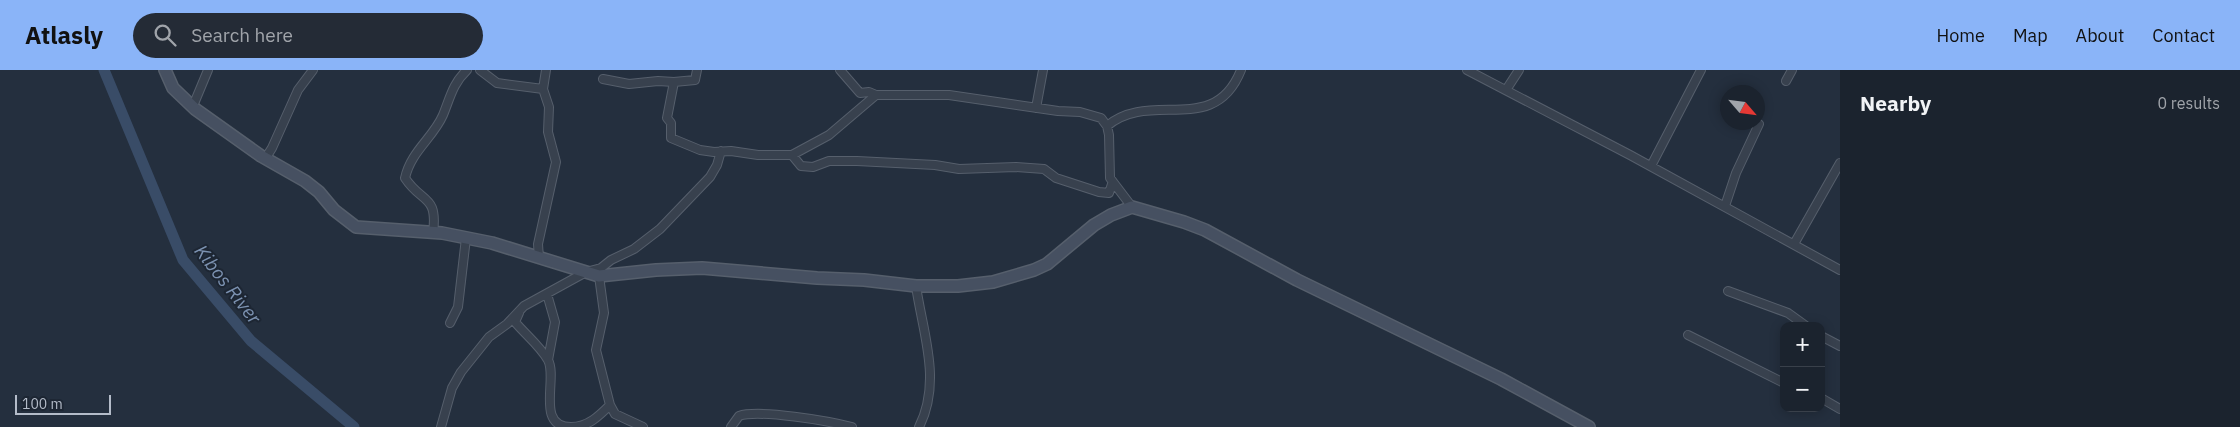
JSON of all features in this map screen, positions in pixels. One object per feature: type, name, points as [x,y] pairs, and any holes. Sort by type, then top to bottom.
[{"type":"main road","points":[[165,70],[173,88],[194,109],[265,159],[305,181],[319,192],[340,215],[356,227],[434,233],[492,242],[599,276],[656,270],[702,268],[864,280],[916,286],[958,286],[993,282],[1034,270],[1047,264],[1094,225],[1111,215],[1132,207],[1205,230],[1296,280],[1501,379],[1589,427]]},
{"type":"street","points":[[193,106],[208,70]]},
{"type":"street","points":[[265,159],[272,148],[298,90],[313,70]]},
{"type":"street","points":[[434,233],[435,217],[430,201],[414,190],[405,178],[407,167],[443,116],[454,85],[467,70]]},
{"type":"street","points":[[480,70],[497,83],[543,89]]},
{"type":"street","points":[[538,258],[538,244],[556,162],[548,132],[549,107],[543,89],[546,70]]},
{"type":"street","points":[[604,79],[629,84],[695,80],[697,70]]},
{"type":"street","points":[[840,70],[860,92],[870,92],[876,96],[949,95],[1094,115],[1105,121],[1107,126],[1109,136],[1108,170],[1112,184],[1132,207]]},
{"type":"street","points":[[1036,108],[1043,70]]},
{"type":"street","points":[[1107,126],[1127,113],[1200,108],[1217,102],[1233,86],[1241,70]]},
{"type":"street","points":[[1467,70],[1651,166],[1840,270]]},
{"type":"street","points":[[1506,90],[1519,70]]},
{"type":"street","points":[[1651,166],[1701,70]]},
{"type":"street","points":[[1786,81],[1792,70]]},
{"type":"street","points":[[674,82],[667,118],[671,122],[671,138],[700,150],[730,151],[758,155],[792,155],[829,134],[876,96]]},
{"type":"street","points":[[1725,206],[1736,173],[1756,130]]},
{"type":"street","points":[[441,427],[452,388],[461,372],[489,337],[507,324],[520,310],[586,272],[601,268],[611,260],[634,248],[660,229],[710,177],[717,165],[721,151]]},
{"type":"street","points":[[792,155],[801,166],[813,167],[830,161],[857,161],[935,165],[960,169],[1034,168],[1044,169],[1056,178],[1100,192],[1109,193],[1112,184]]},
{"type":"street","points":[[1794,244],[1840,163]]},
{"type":"street","points":[[450,323],[458,307],[466,238]]},
{"type":"street","points":[[599,276],[604,313],[596,350],[610,404],[616,414],[643,427]]},
{"type":"street","points":[[916,286],[927,345],[931,380],[927,412],[919,427]]},
{"type":"street","points":[[1728,291],[1788,313],[1800,322]]},
{"type":"street","points":[[547,294],[556,322],[548,360]]},
{"type":"street","points":[[520,310],[515,322],[548,360],[552,372],[549,408],[553,418],[559,423],[571,427],[591,422],[610,404]]},
{"type":"street","points":[[1688,335],[1780,381]]},
{"type":"street","points":[[1825,338],[1840,346]]},
{"type":"street","points":[[1825,400],[1840,409]]},
{"type":"street","points":[[731,427],[739,416],[756,413],[833,422],[852,427]]},
{"type":"waterway","name":"Kibos River","points":[[104,70],[183,260],[251,341],[354,427]]}]
